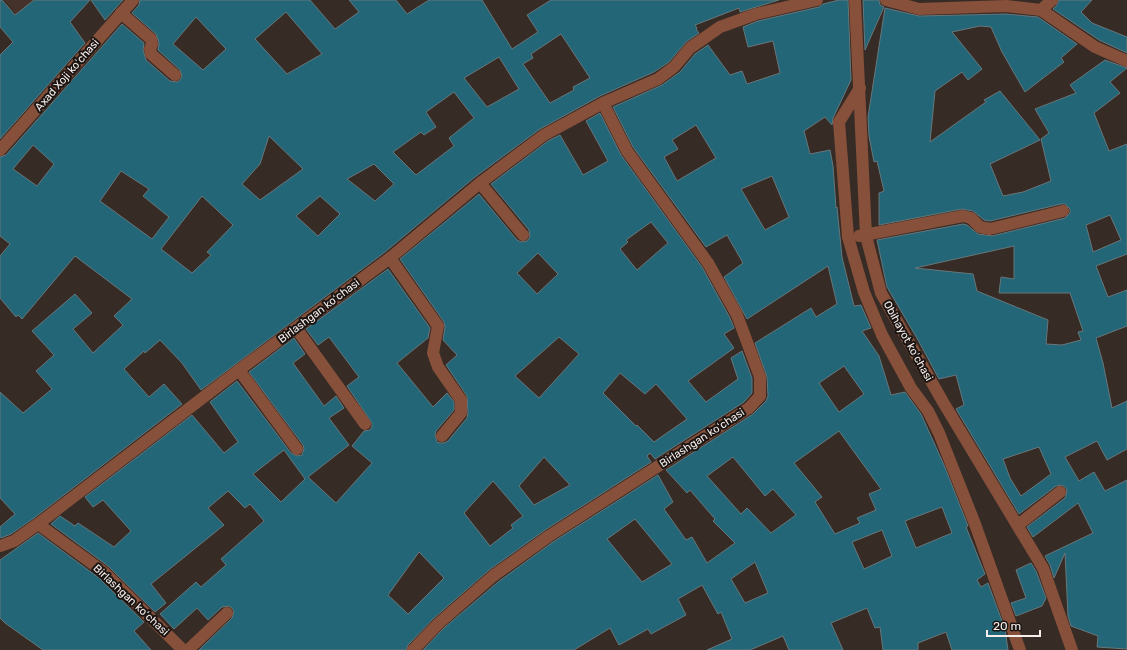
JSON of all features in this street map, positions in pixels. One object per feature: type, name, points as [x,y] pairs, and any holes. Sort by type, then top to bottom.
[{"type":"street","name":"Axad Xoji koʻchasi","points":[[0,150],[133,0]]},
{"type":"street","name":"Birlashgan koʻchasi","points":[[0,546],[14,541],[38,524],[239,370],[390,258],[480,183],[544,135],[603,103],[658,79],[674,67],[690,48],[720,27],[756,14],[817,0]]},
{"type":"street","name":"Obihayot koʻchasi","points":[[855,0],[866,236],[881,294],[943,402],[1043,568],[1072,650]]},
{"type":"street","points":[[886,0],[919,9],[1006,6],[1041,10],[1094,47],[1127,61]]},
{"type":"street","points":[[1041,10],[1052,0]]},
{"type":"street","points":[[121,13],[151,39],[151,54],[175,75]]},
{"type":"street","points":[[860,88],[839,122],[848,237],[864,292],[882,335],[911,388],[928,411],[939,433],[975,524],[1020,650]]},
{"type":"street","name":"Birlashgan koʻchasi","points":[[413,650],[439,623],[493,576],[549,536],[749,408],[760,396],[760,377],[737,315],[708,264],[627,151],[603,103]]},
{"type":"street","points":[[480,183],[523,235]]},
{"type":"street","points":[[848,237],[866,236],[964,216],[971,218],[980,226],[990,229],[1063,211]]},
{"type":"street","points":[[390,258],[438,326],[433,353],[438,367],[461,400],[461,413],[442,436]]},
{"type":"street","points":[[296,328],[365,424]]},
{"type":"street","points":[[239,370],[297,449]]},
{"type":"street","points":[[928,411],[943,402]]},
{"type":"street","points":[[1018,525],[1060,492]]},
{"type":"street","name":"Birlashgan koʻchasi","points":[[38,524],[104,572],[183,650]]},
{"type":"street","points":[[188,650],[227,613]]},
{"type":"shaded area","points":[[4,0],[34,0],[16,14]]},
{"type":"building","points":[[0,0],[2,0],[15,15],[34,0],[90,0],[70,22],[85,43],[0,139],[0,55],[13,42],[0,27]]},
{"type":"building","points":[[91,0],[123,0],[105,20]]},
{"type":"building","points":[[140,0],[310,0],[335,29],[359,12],[349,0],[396,0],[407,14],[429,0],[482,0],[512,49],[538,32],[527,15],[551,0],[779,0],[740,12],[739,8],[695,25],[699,33],[686,42],[669,62],[654,72],[600,96],[540,129],[475,177],[385,252],[201,390],[182,363],[160,340],[145,353],[144,351],[124,369],[149,397],[164,384],[182,404],[34,518],[11,534],[1,538],[0,527],[15,514],[0,498],[0,392],[23,413],[52,389],[36,371],[54,355],[32,331],[75,294],[92,313],[73,329],[93,353],[123,325],[114,316],[132,299],[75,256],[22,319],[18,315],[16,317],[0,298],[0,256],[10,244],[0,236],[0,157],[6,155],[122,24],[144,43],[143,50],[146,60],[170,81],[177,82],[180,80],[182,76],[180,70],[158,50],[159,43],[156,34],[132,13],[139,5]],"holes":[[[286,12],[322,54],[287,74],[255,39]],[[196,17],[226,49],[203,70],[173,44]],[[561,34],[590,78],[573,87],[574,90],[550,103],[523,64],[533,58],[531,54]],[[499,57],[519,89],[487,107],[464,78]],[[454,92],[474,118],[449,138],[454,146],[416,175],[393,152],[421,132],[424,135],[436,127],[426,112]],[[269,136],[303,169],[260,200],[242,184],[260,164]],[[33,145],[54,164],[37,186],[13,169]],[[374,164],[394,184],[375,201],[347,179]],[[121,171],[149,189],[143,196],[169,217],[152,239],[100,201]],[[202,196],[233,225],[207,252],[211,255],[192,273],[161,249]],[[320,196],[340,214],[318,236],[296,216]]]},
{"type":"building","points":[[839,0],[848,0],[851,80],[833,118],[832,125],[825,117],[804,131],[810,154],[830,150],[842,257],[854,306],[861,305],[871,328],[862,331],[879,356],[891,395],[905,392],[921,414],[944,465],[968,526],[966,527],[985,574],[977,580],[981,587],[988,583],[1005,629],[1008,650],[952,650],[946,632],[918,643],[918,650],[883,650],[880,627],[875,628],[867,608],[831,623],[843,650],[789,650],[783,636],[750,650],[707,650],[732,639],[721,612],[718,614],[702,585],[678,599],[686,615],[651,634],[648,629],[619,645],[610,628],[574,650],[423,650],[444,628],[498,582],[553,542],[658,475],[673,502],[664,509],[686,540],[692,537],[707,563],[735,543],[713,521],[715,519],[690,490],[687,493],[666,470],[753,414],[766,401],[768,396],[767,377],[755,343],[811,308],[816,317],[837,304],[828,266],[747,319],[724,277],[743,263],[727,235],[706,247],[633,147],[613,107],[662,85],[680,72],[695,54],[708,45],[730,75],[742,71],[747,84],[780,73],[773,41],[748,47],[743,27],[758,21],[819,7],[823,4]],"holes":[[[696,125],[716,158],[677,181],[664,157],[678,149],[672,140]],[[772,176],[789,217],[765,230],[741,189]],[[844,366],[864,394],[839,412],[819,383]],[[839,431],[881,489],[869,494],[876,510],[857,518],[860,523],[835,534],[815,502],[822,497],[794,463]],[[733,457],[765,496],[773,489],[796,515],[771,533],[747,508],[741,514],[707,476]],[[942,507],[952,533],[916,548],[905,521]],[[635,519],[672,564],[642,582],[607,539]],[[882,530],[892,556],[864,569],[852,542]],[[755,562],[768,593],[745,603],[731,579]]]},
{"type":"building","points":[[863,0],[879,0],[880,5],[884,7],[865,50]]},
{"type":"building","points":[[1059,0],[1092,0],[1081,12],[1092,23],[1127,37],[1127,53],[1099,40],[1053,9]]},
{"type":"building","points":[[885,8],[919,16],[1006,14],[1038,17],[1077,44],[1061,58],[1064,62],[1025,92],[1002,52],[991,27],[980,26],[952,32],[982,69],[968,80],[962,72],[935,91],[930,142],[986,102],[984,100],[1000,91],[1040,140],[990,164],[1003,196],[1023,192],[1051,181],[1041,139],[1049,133],[1035,109],[1076,93],[1070,85],[1105,60],[1127,68],[1110,82],[1120,93],[1094,113],[1109,151],[1127,144],[1127,254],[1096,266],[1108,297],[1127,290],[1127,326],[1096,338],[1103,363],[1112,408],[1127,401],[1127,449],[1107,460],[1097,441],[1065,457],[1079,481],[1094,472],[1105,491],[1127,480],[1127,649],[1097,647],[1098,636],[1071,626],[1068,616],[1065,553],[1054,578],[1050,565],[1045,556],[1093,533],[1078,503],[1033,537],[1027,527],[1065,498],[1067,491],[1066,488],[1062,485],[1056,486],[1019,514],[956,409],[964,405],[956,375],[939,379],[887,287],[877,240],[963,224],[967,225],[978,234],[992,236],[1065,218],[1070,213],[1070,209],[1065,204],[1061,204],[990,221],[984,220],[973,211],[962,209],[879,225],[879,193],[884,191],[877,161],[874,162],[869,136],[868,117]],"holes":[[[1110,215],[1121,240],[1093,252],[1086,225]],[[1014,246],[1014,279],[1001,277],[999,293],[1070,293],[1083,331],[1078,332],[1081,340],[1062,345],[1046,344],[1048,320],[977,291],[973,274],[915,268]],[[1039,447],[1051,474],[1021,496],[1010,478],[1003,459]]]},
{"type":"building","points":[[600,113],[621,155],[702,267],[734,328],[724,334],[734,348],[688,381],[706,402],[738,379],[731,358],[742,351],[752,378],[752,393],[744,402],[655,459],[650,453],[647,456],[651,462],[545,530],[489,570],[434,618],[408,645],[406,650],[199,650],[232,618],[234,611],[229,606],[222,607],[208,620],[197,608],[174,629],[160,614],[196,582],[201,587],[226,565],[221,559],[264,521],[250,504],[245,508],[228,491],[208,508],[224,525],[151,584],[166,603],[155,612],[108,566],[51,524],[60,516],[75,526],[78,523],[114,547],[131,531],[103,500],[93,507],[85,497],[192,415],[224,453],[238,442],[210,402],[237,381],[291,453],[297,456],[302,455],[304,449],[303,445],[249,372],[294,338],[305,354],[293,363],[324,406],[336,396],[344,408],[329,418],[349,445],[308,477],[336,503],[372,463],[352,446],[364,431],[370,430],[372,423],[347,386],[359,377],[329,337],[318,345],[306,329],[388,269],[430,328],[428,338],[397,363],[433,407],[447,393],[454,402],[454,410],[436,431],[435,435],[437,442],[444,443],[448,441],[467,418],[468,413],[467,396],[446,365],[457,355],[443,340],[445,327],[444,322],[400,259],[479,194],[517,240],[521,242],[527,241],[530,237],[529,230],[491,184],[548,141],[560,135],[583,175],[608,161],[586,121]],"holes":[[[651,222],[668,243],[637,270],[620,249],[628,242],[626,240]],[[538,253],[558,274],[537,294],[517,273]],[[559,337],[579,354],[539,398],[515,376]],[[620,373],[645,394],[656,384],[687,419],[654,442],[637,425],[636,426],[603,393]],[[284,450],[305,479],[281,502],[253,474]],[[544,457],[570,485],[534,505],[519,486]],[[493,481],[523,516],[511,525],[513,528],[490,546],[464,513]],[[419,552],[444,578],[408,614],[388,595]]]},
{"type":"building","points":[[38,533],[99,578],[144,622],[134,631],[151,650],[43,650],[0,618],[0,560]]},
{"type":"building","points":[[1031,563],[1036,571],[1046,598],[1042,606],[1016,616],[1011,603],[1026,598],[1016,570]]}]
